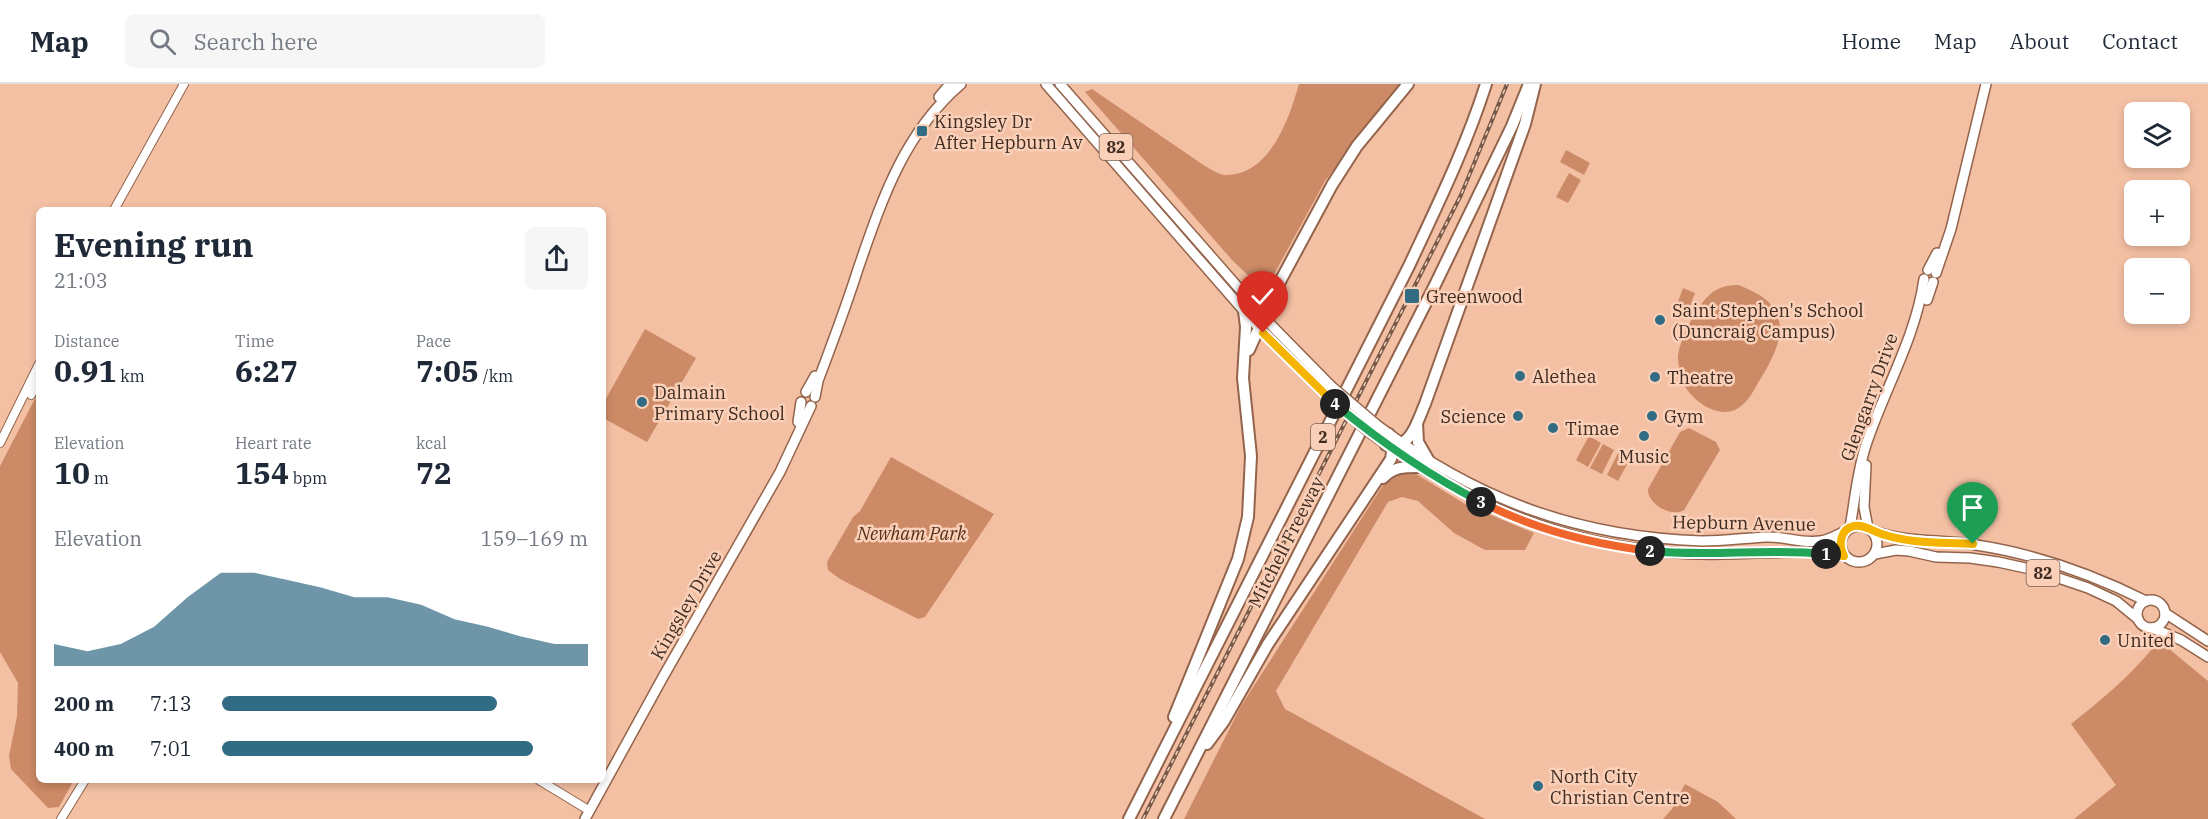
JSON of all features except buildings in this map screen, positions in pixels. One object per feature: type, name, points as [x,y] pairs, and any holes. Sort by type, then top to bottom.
[{"type":"highway","points":[[1244,361],[1276,289],[1327,194],[1357,146],[1408,84]]},
{"type":"highway","name":"Mitchell Freeway","points":[[1129,819],[1409,266],[1444,191],[1477,112],[1486,84]]},
{"type":"highway","name":"Mitchell Freeway","points":[[1164,819],[1434,287],[1512,126],[1529,84]]},
{"type":"highway","points":[[1186,773],[1224,721],[1268,644],[1391,459],[1393,444],[1407,440],[1418,420],[1525,124],[1535,84]]},
{"type":"highway","points":[[1246,295],[1261,294],[1276,289]]},
{"type":"highway","points":[[1146,784],[1238,559],[1248,517],[1251,456],[1244,386],[1246,327],[1244,311]]},
{"type":"highway","points":[[1418,420],[1418,442],[1429,461]]},
{"type":"highway","points":[[1372,489],[1390,470],[1418,467]]},
{"type":"main road","name":"Kingsley Drive","points":[[606,771],[774,474],[799,419],[801,402],[804,405],[811,398],[822,356],[885,177],[918,122],[951,84]]},
{"type":"main road","name":"Kingsley Drive","points":[[606,778],[780,472],[811,398],[890,180],[922,126],[947,96],[961,84]]},
{"type":"main road","name":"Hepburn Avenue","points":[[1046,84],[1258,327],[1326,395],[1373,435],[1429,461],[1475,487],[1527,509],[1572,524],[1616,533],[1703,541],[1777,536],[1810,542],[1822,541],[1848,529]]},
{"type":"main road","name":"Hepburn Avenue","points":[[1060,84],[1263,316],[1331,386],[1377,425],[1393,444],[1418,467],[1465,494],[1509,515],[1571,536],[1605,544],[1696,554],[1805,552],[1844,556]]},
{"type":"main road","name":"Glengarry Drive","points":[[1848,529],[1865,447],[1912,327],[1944,234],[1981,84]]},
{"type":"main road","name":"Glengarry Drive","points":[[1869,529],[1863,497],[1869,454],[1924,311],[1930,276],[1951,229],[1986,84]]},
{"type":"main road","points":[[1129,161],[1124,165],[1146,199]]},
{"type":"main road","name":"82","points":[[1848,529],[1862,526],[1896,538],[1973,544],[2034,557],[2081,572],[2146,601]]},
{"type":"main road","points":[[1844,556],[1840,543],[1848,529]]},
{"type":"main road","points":[[1869,529],[1876,537],[1875,554]]},
{"type":"main road","name":"82","points":[[1844,556],[1848,560],[1860,563],[1866,562],[1875,554],[1896,550],[1936,557],[1990,561],[2035,570],[2088,588],[2116,601],[2138,618]]},
{"type":"main road","points":[[2208,641],[2165,613],[2157,602],[2146,601],[2138,609],[2138,618],[2144,626],[2181,639],[2208,657]]},
{"type":"main road","points":[[2152,628],[2163,621],[2165,613]]},
{"type":"main road","name":"Kingsley Drive","points":[[588,810],[600,783]]},
{"type":"main road","name":"Kingsley Drive","points":[[579,819],[588,810],[603,783]]},
{"type":"street","points":[[111,207],[178,84]]},
{"type":"street","points":[[116,207],[184,84]]},
{"type":"street","points":[[0,443],[36,370]]},
{"type":"street","points":[[0,452],[36,384]]},
{"type":"street","points":[[61,819],[83,783]]},
{"type":"street","points":[[545,783],[588,810]]},
{"type":"green space","points":[[1299,84],[1402,84],[1325,181],[1272,278],[1255,282],[1232,260],[1085,92],[1092,89],[1205,166],[1226,175],[1241,173],[1255,166],[1266,155],[1275,143],[1290,113]]},
{"type":"green space","points":[[1566,150],[1590,163],[1584,175],[1560,162]]},
{"type":"green space","points":[[1569,173],[1581,180],[1568,203],[1556,197]]},
{"type":"green space","points":[[1738,285],[1756,293],[1768,302],[1776,312],[1780,323],[1779,335],[1770,363],[1747,400],[1735,410],[1718,411],[1701,403],[1687,390],[1680,374],[1678,356],[1687,329],[1704,301],[1719,289]]},
{"type":"green space","points":[[1683,288],[1695,293],[1687,314],[1675,310]]},
{"type":"green space","points":[[645,329],[696,358],[647,442],[606,420],[606,399]]},
{"type":"green space","points":[[36,397],[36,783],[72,783],[59,807],[48,808],[11,769],[9,756],[17,716],[18,683],[0,652],[0,466]]},
{"type":"green space","points":[[1689,428],[1716,442],[1720,450],[1684,510],[1667,511],[1652,500],[1648,489],[1680,432]]},
{"type":"green space","points":[[1589,436],[1601,443],[1588,467],[1576,460]]},
{"type":"green space","points":[[1603,444],[1614,450],[1602,474],[1590,468]]},
{"type":"green space","points":[[1619,451],[1631,457],[1618,481],[1607,475]]},
{"type":"green space","name":"Newham Park","points":[[891,457],[994,514],[925,617],[918,619],[840,579],[828,570],[827,562]]},
{"type":"green space","points":[[1413,472],[1465,504],[1534,533],[1525,550],[1485,550],[1454,533],[1418,501],[1402,497],[1388,502],[1276,691],[1285,709],[1485,819],[1184,819],[1241,706],[1383,485],[1400,474]]},
{"type":"green space","points":[[2168,648],[2208,681],[2208,819],[2074,819],[2116,785],[2071,724],[2103,698],[2152,649]]},
{"type":"green space","points":[[1685,784],[1718,802],[1736,819],[1663,819],[1672,809]]},
{"type":"railway","points":[[1143,819],[1461,195],[1507,84]]},
{"type":"place","name":"Kingsley Dr After Hepburn Av","points":[[922,131]]},
{"type":"place","name":"Greenwood","points":[[1412,296]]},
{"type":"place","name":"Saint Stephen's School (Duncraig Campus)","points":[[1660,320]]},
{"type":"place","name":"Alethea","points":[[1520,376]]},
{"type":"place","name":"Theatre","points":[[1655,377]]},
{"type":"place","name":"Dalmain Primary School","points":[[642,402]]},
{"type":"place","name":"Science","points":[[1518,416]]},
{"type":"place","name":"Gym","points":[[1652,416]]},
{"type":"place","name":"Timae","points":[[1553,428]]},
{"type":"place","name":"Music","points":[[1644,436]]},
{"type":"place","name":"United","points":[[2105,640]]},
{"type":"place","name":"North City Christian Centre","points":[[1538,786]]},
{"type":"route","points":[[1263,333],[1326,395],[1402,457],[1485,505],[1571,536],[1605,544],[1666,552],[1696,554],[1805,552],[1844,556],[1840,543],[1845,531],[1862,526],[1896,538],[1973,544]]}]
